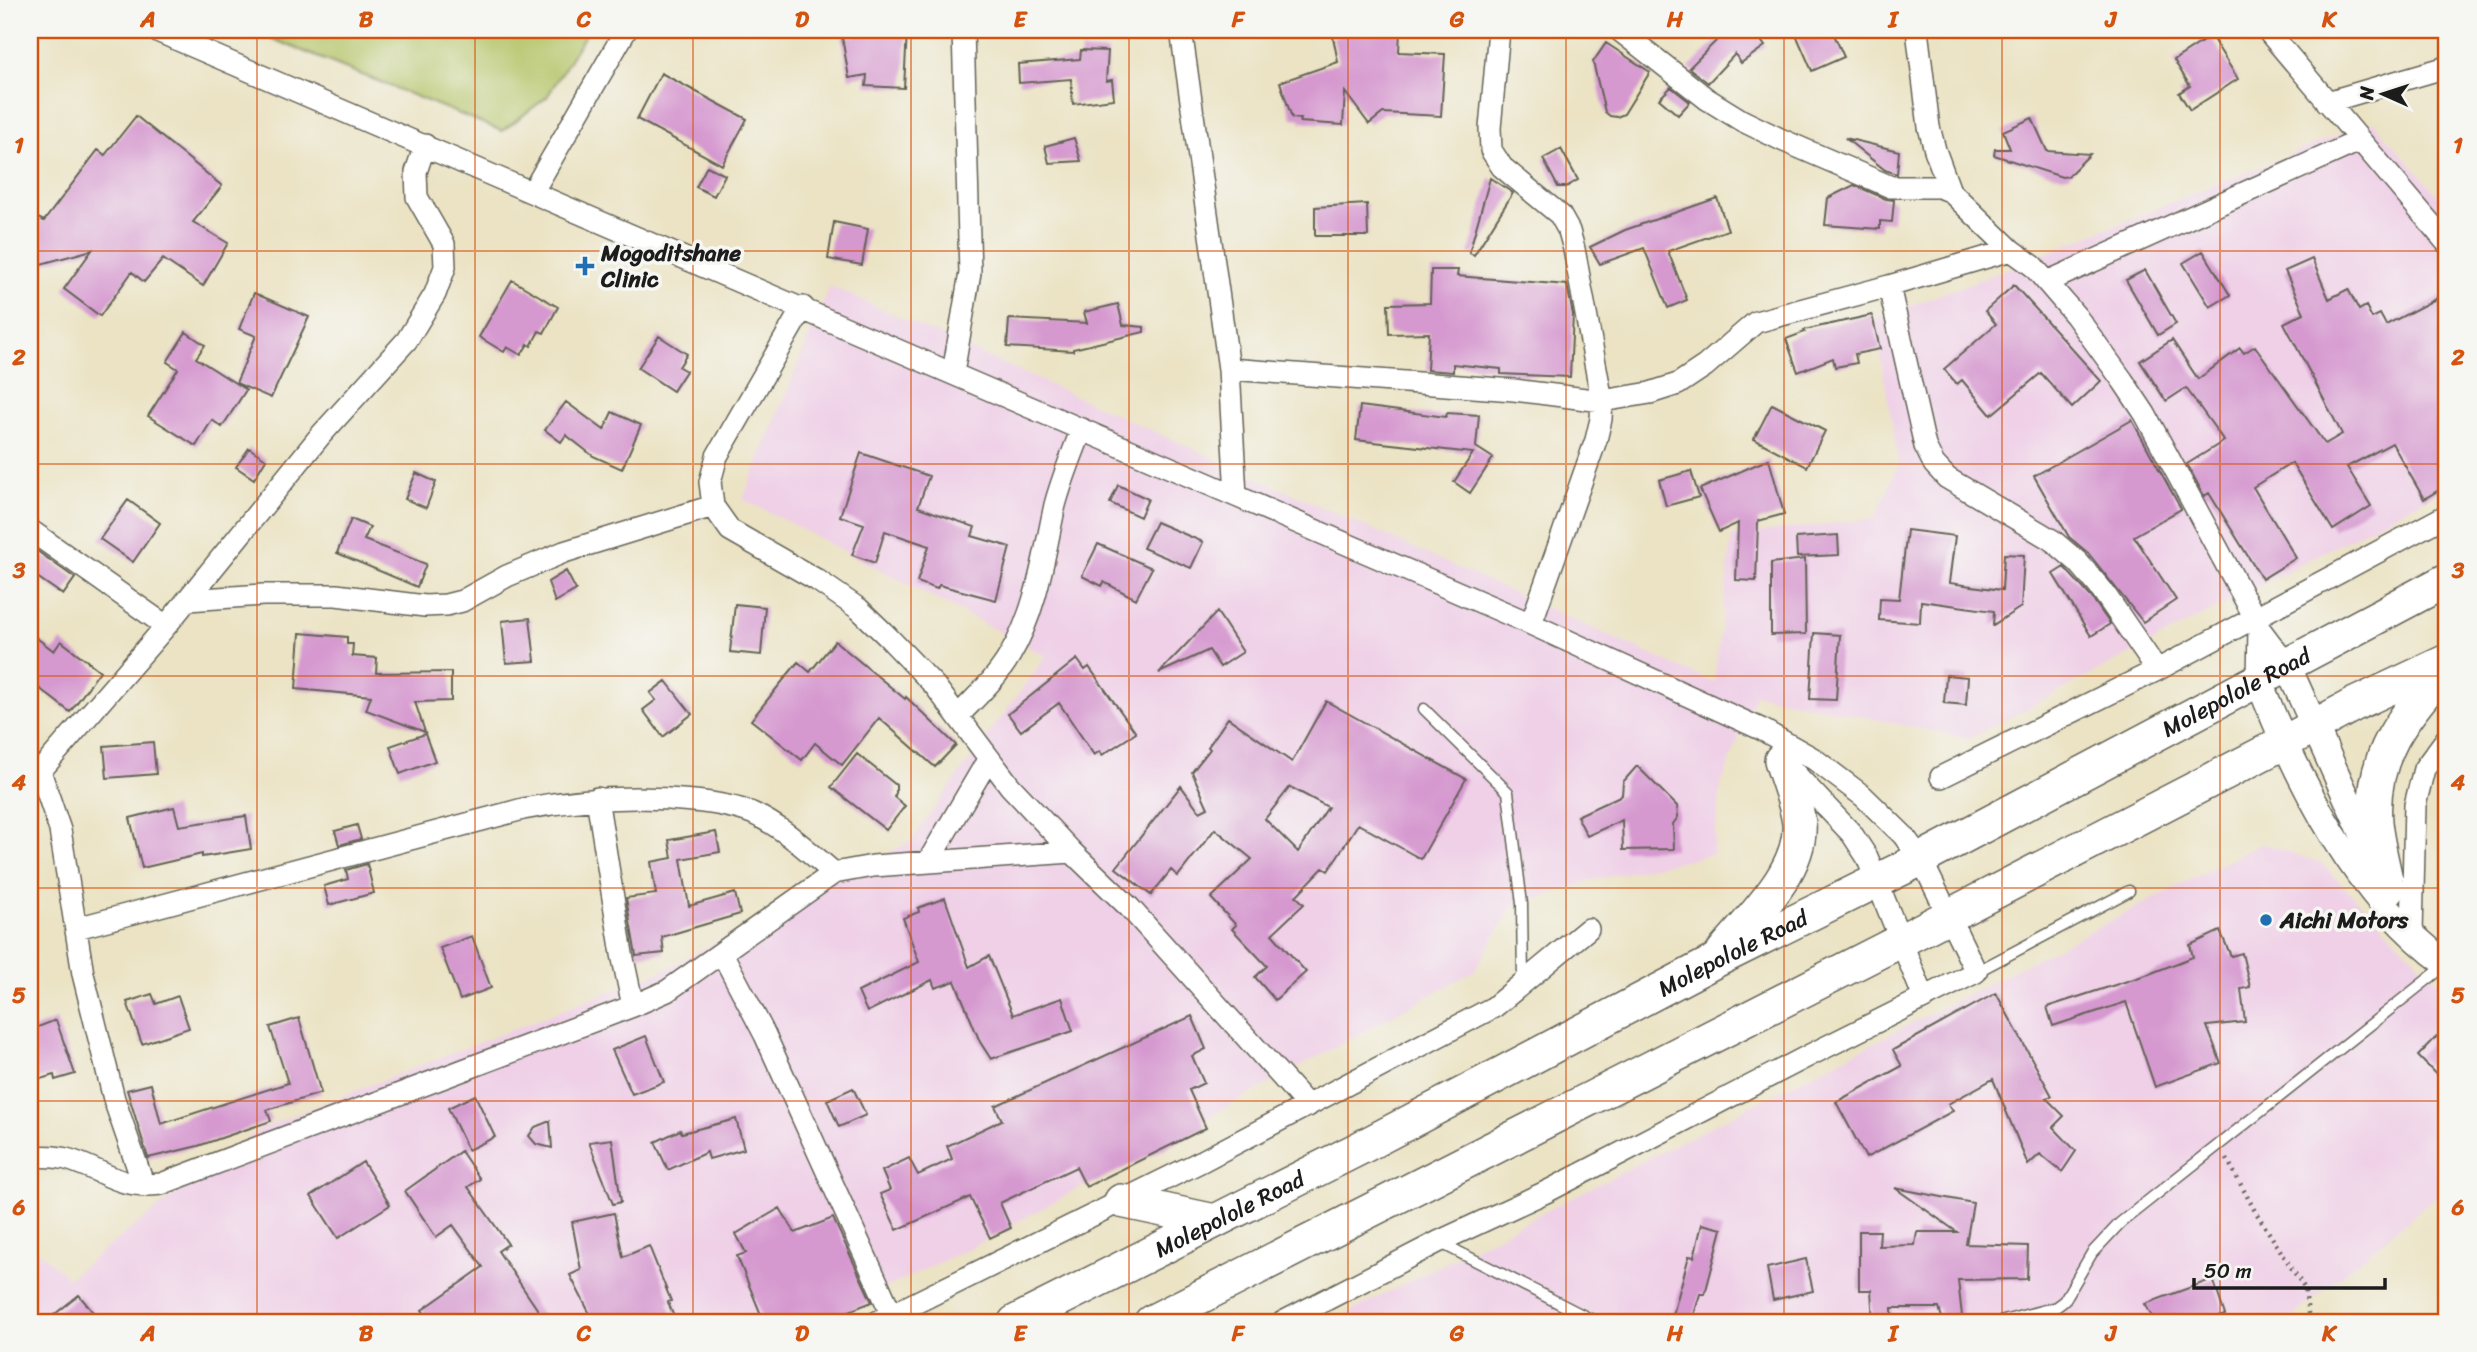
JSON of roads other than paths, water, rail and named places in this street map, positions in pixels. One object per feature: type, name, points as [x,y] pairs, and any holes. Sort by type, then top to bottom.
[{"type":"main road","name":"Molepolole Road","points":[[1015,1322],[1717,960],[1921,859],[2447,580]]},
{"type":"main road","points":[[1151,1322],[1902,940],[2355,704],[2447,661]]},
{"type":"main road","points":[[2400,914],[2375,823],[2375,786],[2380,763],[2390,740],[2413,706],[2447,667]]},
{"type":"main road","points":[[1717,960],[1773,892],[1787,871],[1795,849],[1799,826],[1795,801],[1781,760]]},
{"type":"main road","points":[[1121,1201],[1215,1221]]},
{"type":"street","points":[[155,30],[803,307],[1531,624],[1763,730],[1814,759],[1895,825],[1921,859],[1976,972],[1548,1191],[1438,1241],[1283,1322]]},
{"type":"street","points":[[533,191],[626,30]]},
{"type":"street","points":[[953,373],[970,273],[963,30]]},
{"type":"street","points":[[1181,30],[1229,369],[1236,496]]},
{"type":"street","points":[[1499,30],[1490,128],[1491,150],[1502,167],[1560,215],[1569,231],[1602,401],[1596,440],[1531,624]]},
{"type":"street","points":[[1619,30],[1707,99],[1741,120],[1782,140],[1891,187],[1939,187],[1950,191],[2011,250],[2033,266],[2076,316],[2134,398],[2257,623],[2287,665],[2400,914]]},
{"type":"street","points":[[1917,30],[1929,127],[1950,191]]},
{"type":"street","points":[[2267,30],[2447,243]]},
{"type":"street","points":[[2327,103],[2447,67]]},
{"type":"street","points":[[2047,282],[2359,141]]},
{"type":"street","points":[[144,1186],[114,1099],[83,974],[60,830],[35,777],[166,626],[320,436],[407,340],[435,294],[445,267],[444,244],[417,197],[416,172],[425,145]]},
{"type":"street","points":[[1229,369],[1514,390],[1602,401],[1650,393],[1678,384],[1705,366],[1756,322],[2011,250]]},
{"type":"street","points":[[1889,286],[1925,446],[1934,464],[1947,478],[2052,540],[2078,562],[2102,590],[2157,670]]},
{"type":"street","points":[[803,307],[717,456],[710,482],[713,506],[730,530],[817,580],[859,609],[936,686],[1010,786],[1130,908],[1308,1106]]},
{"type":"street","points":[[958,716],[983,690],[1010,655],[1028,615],[1059,493],[1082,429]]},
{"type":"street","points":[[187,600],[263,595],[336,595],[446,606],[462,601],[507,576],[564,552],[713,506]]},
{"type":"street","points":[[1941,777],[2257,623],[2447,515]]},
{"type":"street","points":[[30,530],[166,626]]},
{"type":"street","points":[[2257,623],[2258,679],[2283,743],[2352,867],[2400,914],[2428,950],[2447,964]]},
{"type":"street","points":[[1741,721],[1808,785],[1852,834],[1878,881],[1924,998]]},
{"type":"street","points":[[2400,914],[2414,805],[2424,769],[2447,738]]},
{"type":"street","points":[[928,862],[989,758]]},
{"type":"street","points":[[77,928],[523,809],[597,798],[673,799],[716,804],[750,813],[779,828],[834,873]]},
{"type":"street","points":[[597,798],[633,1006]]},
{"type":"street","points":[[30,1157],[61,1157],[127,1184],[161,1184],[667,991],[834,873],[873,866],[1072,852]]},
{"type":"street","points":[[722,953],[771,1047],[884,1319],[1308,1106],[1494,1007],[1588,929]]},
{"type":"lane","points":[[1424,709],[1508,792],[1522,904],[1523,984]]},
{"type":"lane","points":[[1976,972],[2129,891]]},
{"type":"lane","points":[[2000,1322],[2056,1307],[2064,1301],[2092,1253],[2120,1223],[2447,964]]},
{"type":"lane","points":[[1438,1241],[1596,1322]]},
{"type":"place","name":"Mogoditshane Clinic","points":[[585,266]]},
{"type":"place","name":"Aichi Motors","points":[[2266,920]]}]
